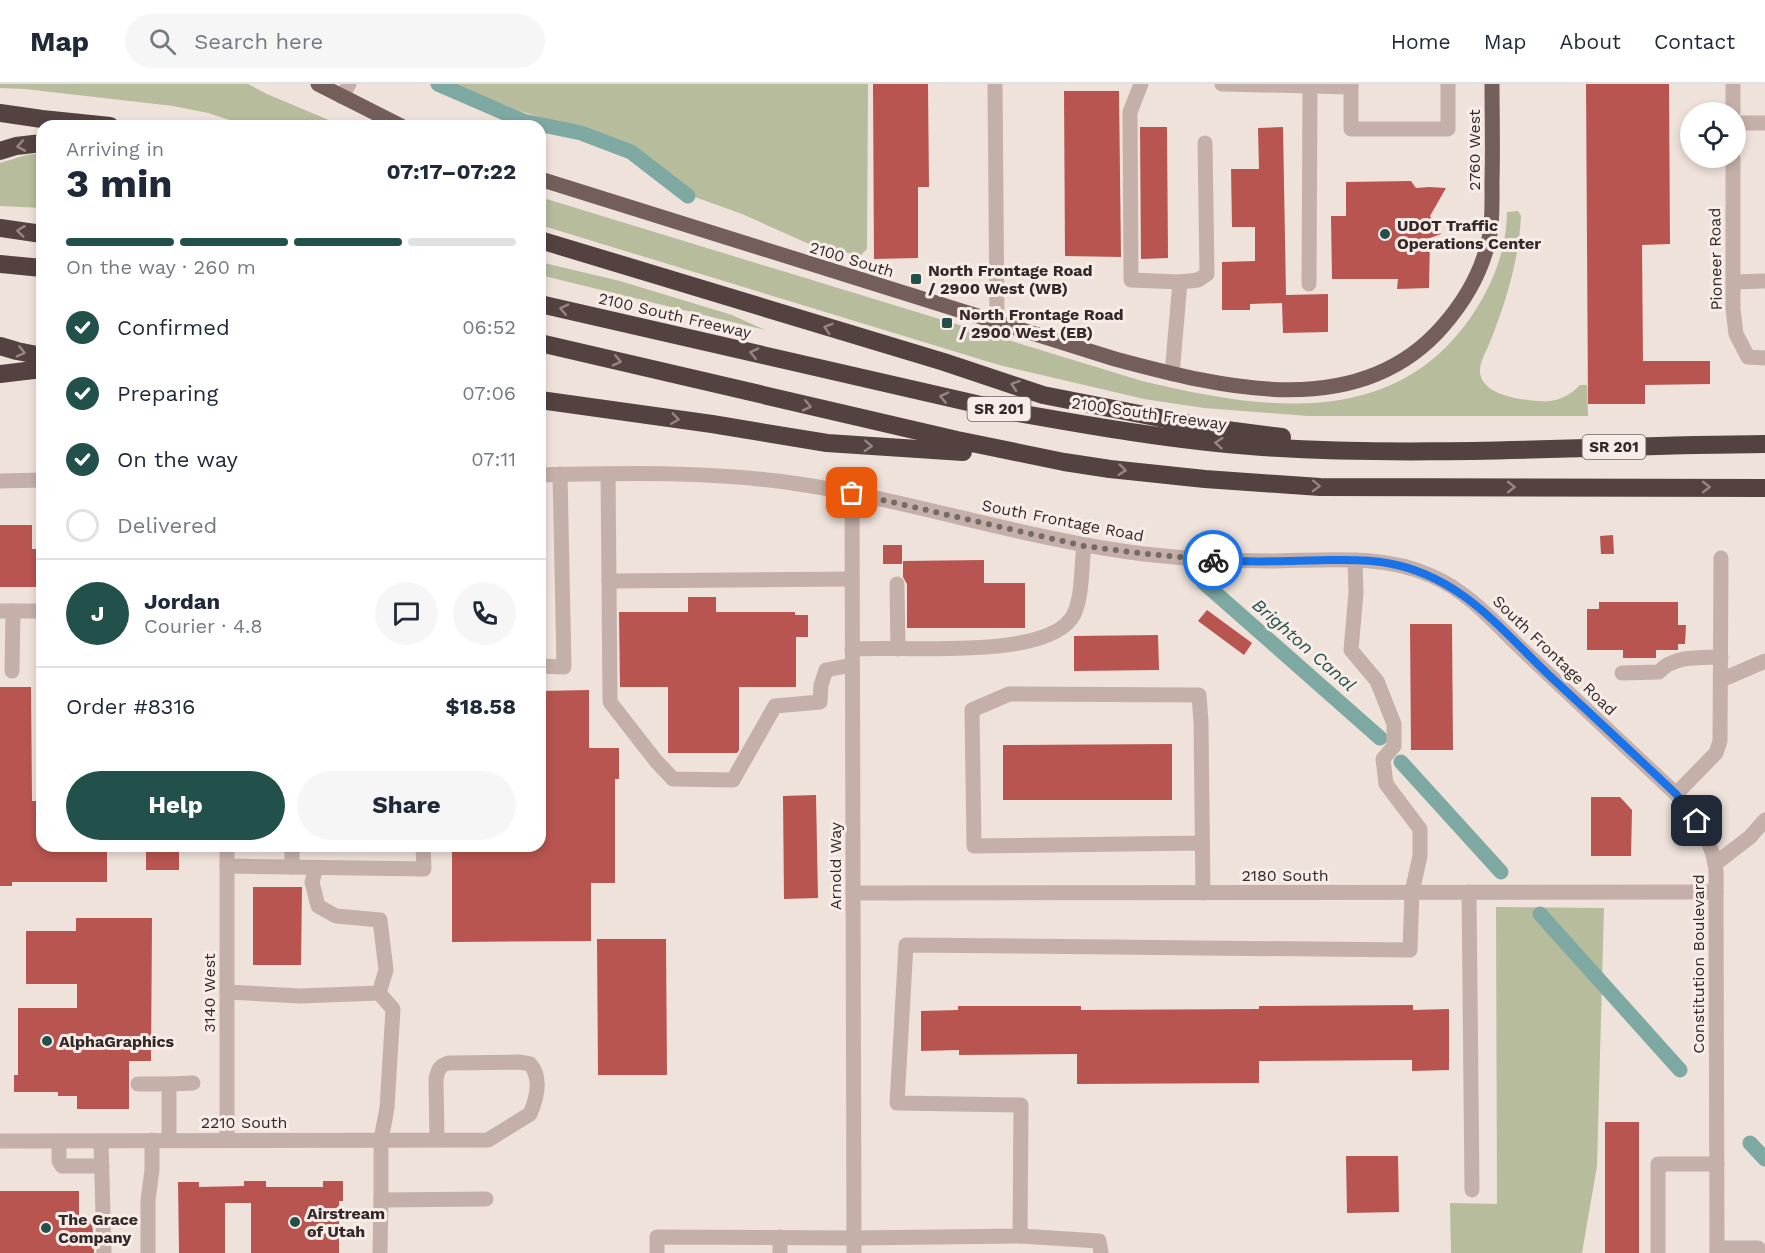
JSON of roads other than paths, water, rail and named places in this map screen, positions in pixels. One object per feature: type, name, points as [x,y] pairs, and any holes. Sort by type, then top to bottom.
[{"type":"highway","points":[[0,113],[52,120]]},
{"type":"highway","points":[[0,121],[42,119]]},
{"type":"highway","points":[[0,151],[36,144]]},
{"type":"highway","points":[[0,228],[36,233]]},
{"type":"highway","points":[[546,242],[944,362],[1043,395],[1211,428],[1344,443],[1466,450]]},
{"type":"highway","points":[[0,264],[36,267]]},
{"type":"highway","name":"2100 South Freeway","points":[[546,305],[1007,411],[1156,436],[1260,447],[1343,450],[1764,444]]},
{"type":"highway","name":"SR 201","points":[[546,345],[957,440],[1064,462],[1205,479],[1320,487],[1765,488]]},
{"type":"highway","points":[[0,346],[36,355]]},
{"type":"highway","points":[[0,374],[36,370]]},
{"type":"highway","points":[[546,401],[827,443],[928,448],[1064,462]]},
{"type":"main road","points":[[318,84],[346,90],[392,120]]},
{"type":"main road","name":"2760 West","points":[[1429,342],[1459,308],[1475,280],[1487,247],[1492,208],[1492,84]]},
{"type":"main road","name":"2100 South","points":[[546,181],[997,323],[1172,374],[1260,388],[1314,390],[1348,385],[1376,376],[1399,364],[1429,342]]},
{"type":"street","points":[[995,84],[997,323]]},
{"type":"street","points":[[1141,84],[1130,112],[1131,280],[1180,282],[1198,280],[1207,274],[1205,143]]},
{"type":"street","points":[[1222,84],[1351,85],[1351,129],[1448,129],[1448,84]]},
{"type":"street","points":[[1733,84],[1733,102]]},
{"type":"street","points":[[1309,284],[1310,86]]},
{"type":"street","points":[[1746,123],[1765,123]]},
{"type":"street","name":"Pioneer Road","points":[[1733,168],[1733,309],[1736,334],[1748,357],[1765,358]]},
{"type":"street","points":[[1733,282],[1765,281]]},
{"type":"street","points":[[1172,374],[1180,282]]},
{"type":"street","points":[[546,666],[564,667],[560,474]]},
{"type":"street","points":[[608,474],[609,702],[673,779],[733,780],[775,706],[820,702],[821,685],[826,670],[873,647],[924,650],[1023,644],[1063,627],[1073,615],[1079,596],[1084,546]]},
{"type":"street","name":"South Frontage Road","points":[[546,475],[707,475],[748,478],[852,493],[1084,546],[1227,561],[1355,560],[1386,562],[1415,569],[1434,576],[1471,599],[1676,794]]},
{"type":"street","points":[[0,481],[36,480]]},
{"type":"street","name":"Arnold Way","points":[[852,493],[854,1245]]},
{"type":"street","points":[[1676,794],[1716,753],[1720,741],[1721,558]]},
{"type":"street","points":[[1020,1236],[1021,1105],[897,1103],[906,945],[1410,950],[1412,892],[1420,856],[1420,828],[1386,784],[1383,759],[1394,746],[1394,724],[1377,681],[1351,650],[1356,593],[1355,560]]},
{"type":"street","points":[[609,581],[852,579]]},
{"type":"street","points":[[897,584],[898,649]]},
{"type":"street","points":[[12,671],[7,611],[36,611]]},
{"type":"street","points":[[1622,673],[1659,672],[1666,664],[1686,659],[1721,657]]},
{"type":"street","points":[[1721,680],[1765,661]]},
{"type":"street","points":[[1202,843],[974,846],[972,710],[1009,694],[1199,695],[1202,843],[1203,893]]},
{"type":"street","name":"Constitution Boulevard","points":[[1676,794],[1697,821],[1715,864],[1717,1250]]},
{"type":"street","points":[[1715,864],[1750,837],[1765,820]]},
{"type":"street","name":"3140 West","points":[[227,852],[227,1140]]},
{"type":"street","points":[[292,852],[292,867]]},
{"type":"street","points":[[227,866],[424,869],[423,852]]},
{"type":"street","points":[[316,867],[312,882],[318,906],[336,916],[380,920],[386,970],[379,993]]},
{"type":"street","points":[[1469,892],[1472,1190]]},
{"type":"street","name":"2180 South","points":[[853,893],[1716,892]]},
{"type":"street","points":[[227,992],[300,996],[379,993]]},
{"type":"street","points":[[379,993],[393,1009],[387,1108],[381,1140],[380,1253]]},
{"type":"street","name":"2210 South","points":[[0,1141],[488,1140],[530,1114],[534,1103],[536,1071],[530,1064],[448,1063],[442,1065],[436,1079],[437,1140]]},
{"type":"street","points":[[138,1084],[193,1083]]},
{"type":"street","points":[[169,1084],[169,1140]]},
{"type":"street","points":[[148,1253],[148,1200],[152,1170],[152,1140]]},
{"type":"street","points":[[59,1141],[59,1161],[62,1166],[102,1166]]},
{"type":"street","points":[[101,1141],[104,1253]]},
{"type":"street","points":[[1658,1253],[1658,1164],[1717,1164]]},
{"type":"street","points":[[381,1200],[486,1199]]},
{"type":"street","points":[[657,1253],[657,1237],[780,1245],[854,1245],[1020,1236],[1099,1241],[1101,1253]]},
{"type":"street","points":[[1717,1250],[1758,1248],[1763,1253]]},
{"type":"waterway","name":"Brighton Canal","points":[[438,84],[521,120]]},
{"type":"waterway","name":"Brighton Canal","points":[[546,126],[581,133],[631,152],[688,196]]},
{"type":"waterway","name":"Brighton Canal","points":[[1203,582],[1380,738]]},
{"type":"waterway","name":"Brighton Canal","points":[[1401,762],[1501,872]]},
{"type":"waterway","name":"Brighton Canal","points":[[1540,914],[1680,1070]]},
{"type":"waterway","name":"Brighton Canal","points":[[1750,1143],[1765,1159]]},
{"type":"place","name":"UDOT Traffic Operations Center","points":[[1385,234]]},
{"type":"place","name":"North Frontage Road / 2900 West (WB)","points":[[916,279]]},
{"type":"place","name":"North Frontage Road / 2900 West (EB)","points":[[947,323]]},
{"type":"place","name":"AlphaGraphics","points":[[47,1041]]},
{"type":"place","name":"Airstream of Utah","points":[[295,1222]]},
{"type":"place","name":"The Grace Company","points":[[46,1228]]}]
